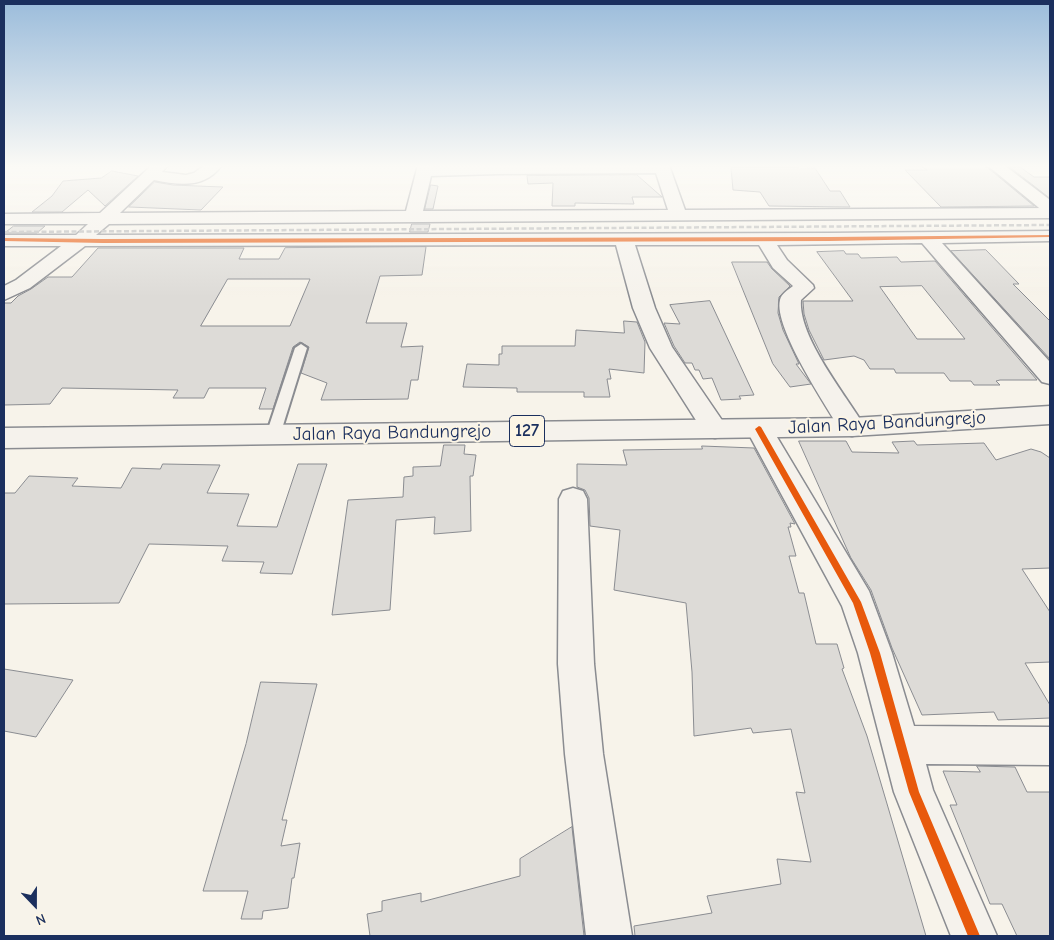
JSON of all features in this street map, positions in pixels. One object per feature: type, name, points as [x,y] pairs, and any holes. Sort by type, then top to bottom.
[{"type":"street","points":[[4,294],[13,282],[80,241],[114,209]]},
{"type":"street","points":[[413,216],[415,209]]},
{"type":"street","points":[[676,209],[679,216]]},
{"type":"street","points":[[4,219],[1050,213]]},
{"type":"street","points":[[4,240],[927,238],[1050,236]]},
{"type":"street","points":[[764,238],[780,264],[803,285],[804,288],[792,296],[790,302],[791,317],[806,350],[852,427]]},
{"type":"street","points":[[927,238],[1050,376]]},
{"type":"street","points":[[624,239],[644,308],[661,348],[715,429]]},
{"type":"street","name":"Jalan Raya Bandungrejo","points":[[4,438],[852,427],[1050,415]]},
{"type":"street","points":[[759,429],[857,602],[875,653],[914,792],[974,936]]},
{"type":"street","points":[[573,499],[576,664],[584,754],[609,936]]},
{"type":"street","points":[[900,745],[1050,746]]},
{"type":"lane","points":[[273,435],[301,348]]},
{"type":"building","points":[[36,209],[66,209],[62,212],[32,212]]},
{"type":"building","points":[[174,209],[202,209],[201,210]]},
{"type":"building","points":[[412,224],[430,224],[428,232],[410,232]]},
{"type":"building","points":[[14,226],[45,226],[37,233],[5,233]]},
{"type":"building","points":[[426,247],[422,275],[380,276],[366,323],[407,323],[401,347],[423,346],[418,380],[411,380],[408,399],[321,400],[327,383],[301,373],[309,347],[300,342],[293,347],[273,409],[259,409],[266,388],[209,388],[204,398],[173,398],[178,390],[62,388],[50,404],[4,405],[4,303],[11,303],[18,296],[48,277],[72,277],[98,248],[244,248],[239,259],[279,259],[285,248]],"holes":[[[228,279],[310,279],[290,326],[201,326]]]},
{"type":"building","points":[[986,250],[1019,284],[1013,284],[1050,321],[1050,359],[951,251]]},
{"type":"building","points":[[844,251],[846,254],[858,254],[861,258],[897,257],[901,262],[935,261],[1037,380],[1000,380],[996,381],[1000,385],[974,385],[971,381],[950,381],[944,373],[896,373],[894,369],[870,369],[864,360],[854,356],[824,360],[809,330],[804,314],[803,301],[853,301],[817,252]],"holes":[[[922,286],[965,339],[917,339],[880,287]]]},
{"type":"building","points":[[732,262],[767,262],[790,286],[779,297],[778,313],[783,330],[799,364],[796,364],[811,384],[790,387],[773,364]]},
{"type":"building","points":[[710,301],[754,395],[739,396],[741,399],[721,400],[712,378],[703,379],[699,370],[695,370],[692,363],[685,363],[674,346],[664,323],[680,324],[670,305]]},
{"type":"building","points":[[624,321],[637,322],[645,342],[644,373],[609,369],[611,379],[607,379],[610,397],[584,397],[584,392],[517,392],[517,388],[463,387],[467,364],[499,365],[499,354],[502,354],[502,346],[575,346],[576,330],[624,333]]},
{"type":"building","points":[[799,441],[846,441],[852,452],[899,453],[892,442],[914,441],[917,445],[984,443],[996,460],[1031,449],[1041,452],[1050,458],[1050,568],[1022,569],[1050,612],[1050,662],[1025,663],[1050,705],[1050,718],[998,720],[994,712],[922,715],[892,648],[871,590],[851,558]]},
{"type":"building","points":[[444,445],[465,445],[464,454],[476,455],[473,476],[470,476],[471,531],[434,534],[435,517],[396,520],[390,610],[332,615],[348,500],[403,497],[404,477],[413,476],[413,467],[440,466]]},
{"type":"building","points":[[702,446],[754,448],[795,524],[790,523],[791,527],[788,527],[796,556],[789,556],[799,593],[804,593],[816,644],[837,644],[844,668],[842,669],[867,736],[926,936],[635,936],[634,926],[712,913],[707,896],[781,884],[777,859],[811,862],[796,792],[805,793],[791,729],[753,733],[751,728],[694,736],[692,672],[686,603],[614,590],[620,530],[590,526],[589,498],[585,490],[577,487],[577,464],[627,465],[623,450],[702,449]]},
{"type":"building","points":[[163,464],[220,465],[207,493],[249,494],[237,526],[277,527],[298,464],[327,464],[292,574],[260,573],[264,562],[222,561],[228,546],[149,544],[119,603],[4,604],[4,493],[15,493],[29,476],[78,478],[72,486],[121,488],[132,468],[160,469]]},
{"type":"building","points":[[4,669],[73,680],[36,737],[4,731]]},
{"type":"building","points":[[261,682],[317,684],[282,820],[287,820],[281,846],[300,843],[294,878],[292,878],[288,908],[263,911],[262,919],[241,919],[248,891],[203,891],[246,744]]},
{"type":"building","points":[[977,766],[1015,767],[1027,792],[1050,792],[1050,936],[1017,936],[1002,904],[990,904],[950,805],[957,805],[943,771],[980,772]]},
{"type":"building","points":[[572,827],[584,936],[370,936],[367,914],[382,911],[382,901],[421,893],[421,902],[520,876],[520,859]]},
{"type":"railway","points":[[4,232],[1050,225]]},
{"type":"cycle path","points":[[4,240],[829,239],[1050,236]]},
{"type":"cycle path","points":[[759,429],[857,602],[875,653],[914,792],[974,936]]}]
